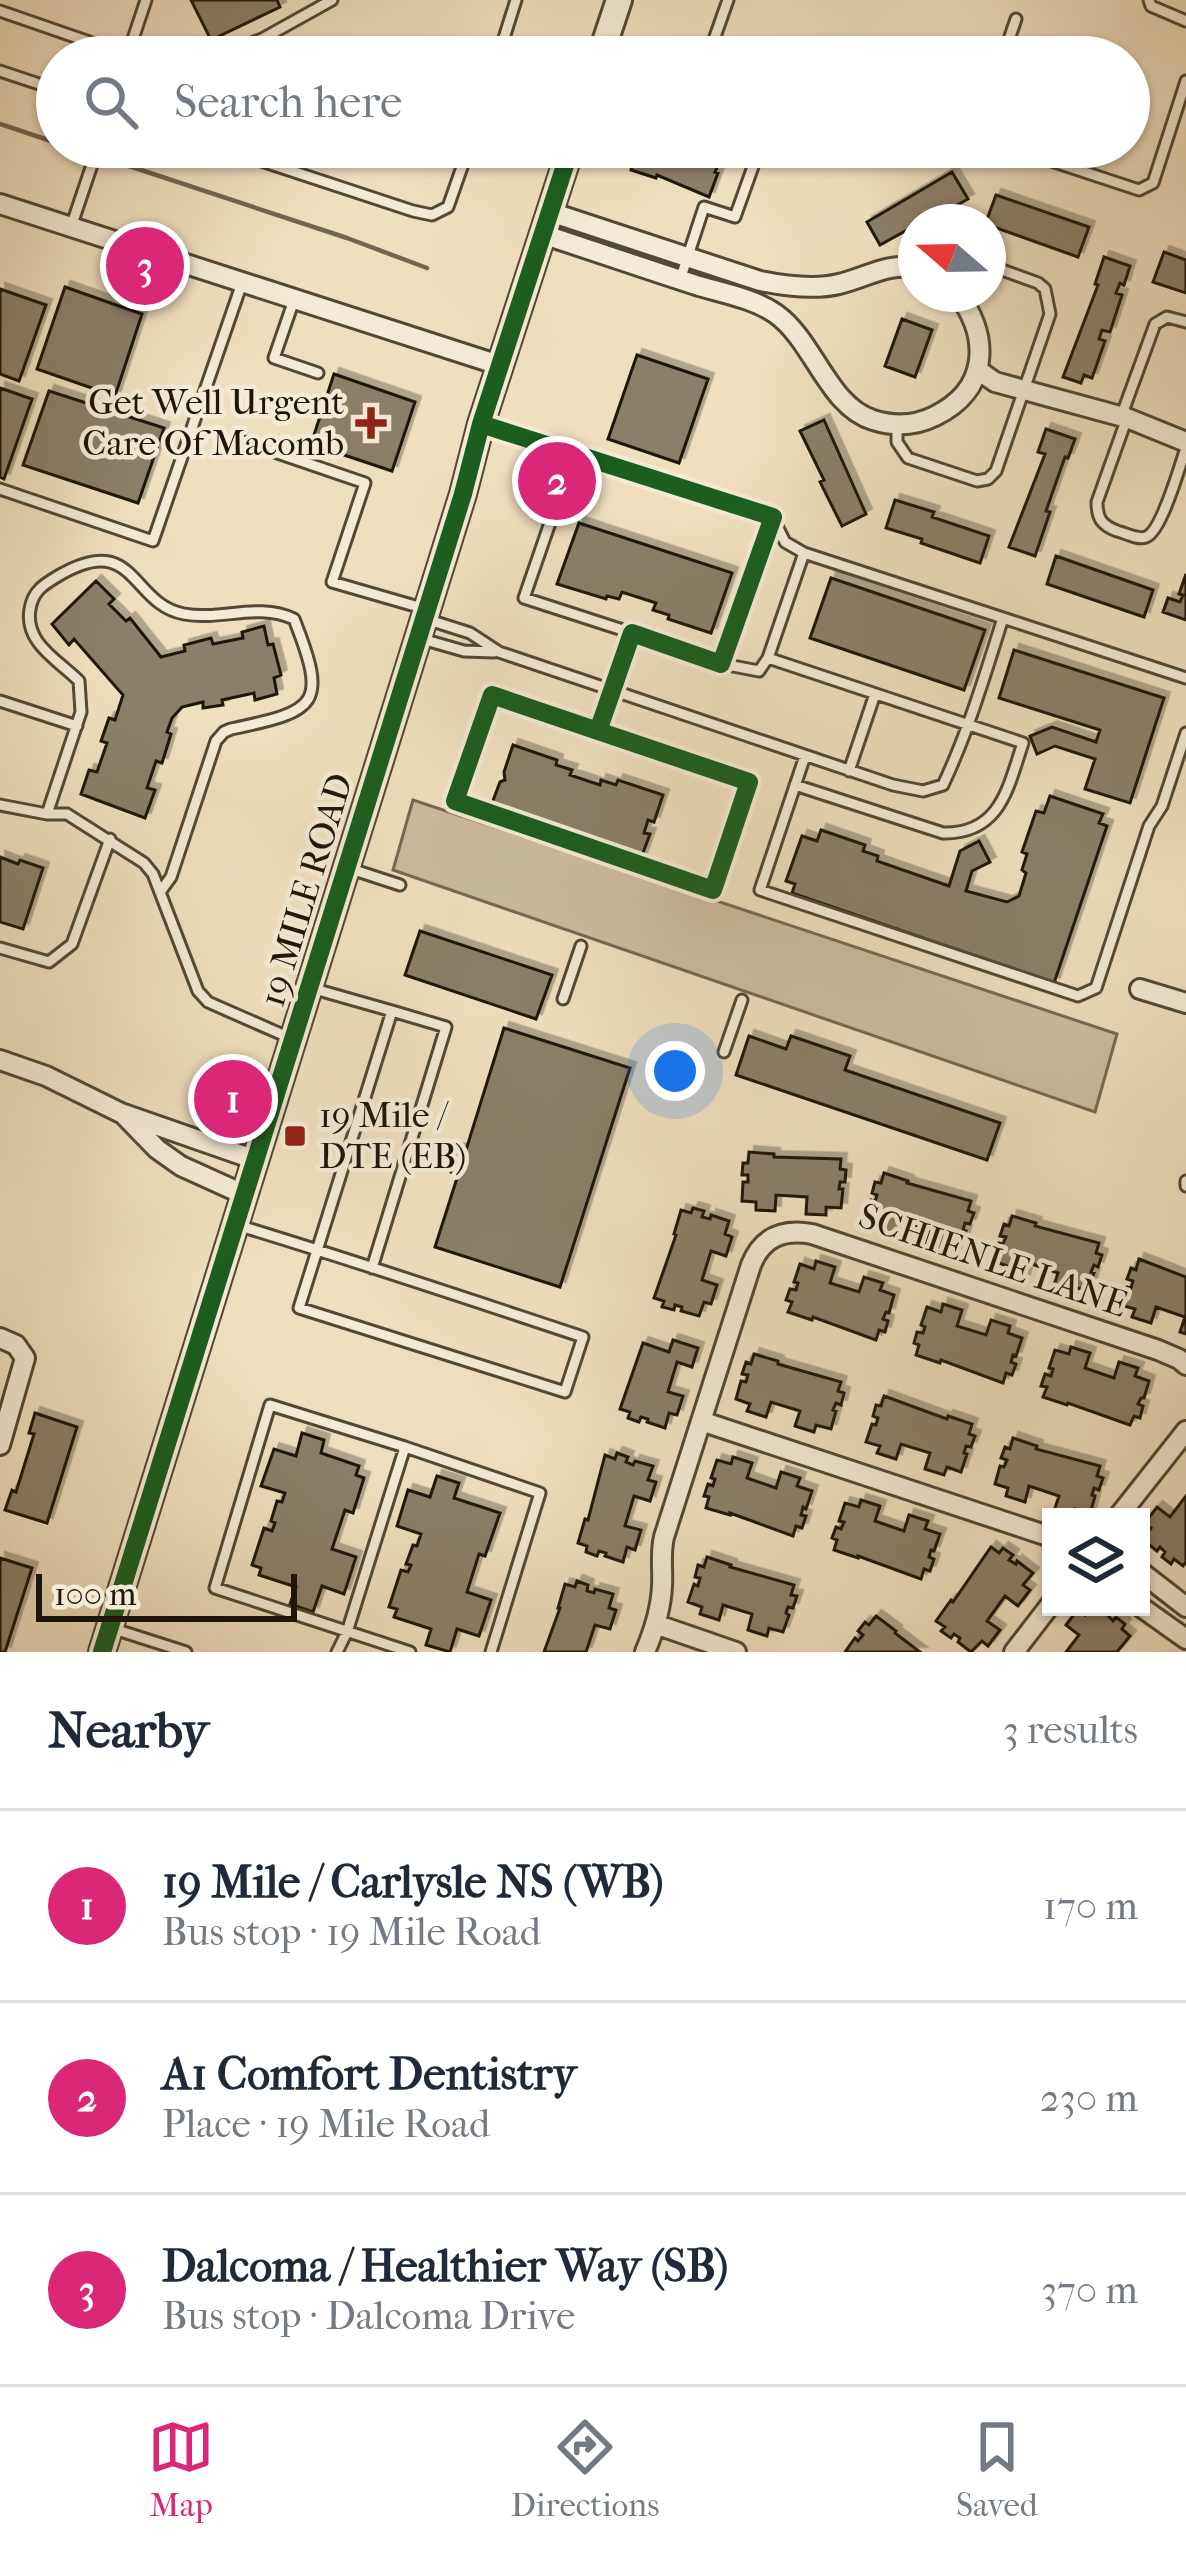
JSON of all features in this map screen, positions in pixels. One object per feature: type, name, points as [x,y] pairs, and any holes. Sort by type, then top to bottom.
[{"type":"street","points":[[607,36],[619,0]]},
{"type":"street","name":"19 MILE ROAD","points":[[106,1645],[424,622],[499,365],[564,168]]},
{"type":"street","points":[[0,204],[499,365]]},
{"type":"street","points":[[546,223],[688,257],[760,281],[817,287],[898,266]]},
{"type":"street","points":[[546,223],[680,280],[774,312],[807,347],[838,396],[869,419],[898,425],[923,422],[968,394],[980,350],[969,312]]},
{"type":"street","points":[[978,370],[995,382],[1185,439]]},
{"type":"street","points":[[481,424],[773,517],[722,664],[632,634],[598,731]]},
{"type":"street","points":[[492,694],[598,731],[749,782],[713,890],[455,801],[492,694]]},
{"type":"street","points":[[1140,989],[1186,1004]]},
{"type":"street","points":[[0,1060],[46,1076],[121,1113],[256,1160]]},
{"type":"street","points":[[121,1113],[181,1166],[245,1195]]},
{"type":"street","name":"SCHIENLE LANE","points":[[701,1421],[751,1265],[762,1245],[790,1232],[812,1234],[1158,1350],[1186,1365]]},
{"type":"street","points":[[0,1338],[20,1349],[25,1358],[0,1445]]},
{"type":"street","points":[[645,1652],[662,1590],[662,1544],[701,1421],[1042,1534]]},
{"type":"street","points":[[1125,1508],[1186,1430]]},
{"type":"street","points":[[1150,1578],[1186,1606]]},
{"type":"street","points":[[1150,1613],[1186,1639]]},
{"type":"street","points":[[1014,1652],[1042,1616]]},
{"type":"street","points":[[655,1624],[736,1652]]},
{"type":"lane","points":[[135,36],[146,0]]},
{"type":"lane","points":[[267,36],[332,0]]},
{"type":"lane","points":[[505,36],[516,0]]},
{"type":"lane","points":[[715,36],[728,0]]},
{"type":"lane","points":[[1149,0],[1151,6],[1186,21]]},
{"type":"lane","points":[[0,11],[72,36]]},
{"type":"lane","points":[[1010,36],[1016,19]]},
{"type":"lane","points":[[0,70],[36,83]]},
{"type":"lane","points":[[1072,168],[1139,190],[1153,183],[1186,82]]},
{"type":"lane","points":[[71,227],[91,168]]},
{"type":"lane","points":[[282,168],[432,214],[448,207],[462,168]]},
{"type":"lane","points":[[680,280],[704,207],[735,217],[752,168]]},
{"type":"lane","points":[[898,425],[897,442],[908,458],[977,482],[996,471],[1050,314],[1046,289],[1006,271]]},
{"type":"lane","points":[[0,489],[152,541],[242,283]]},
{"type":"lane","points":[[294,300],[274,358],[318,373]]},
{"type":"lane","points":[[1185,439],[1160,520],[1150,534],[1139,538],[1106,527],[1098,516],[1097,502],[1155,324],[1167,317],[1186,322]]},
{"type":"lane","points":[[245,442],[365,483],[332,582],[424,622],[470,633],[499,652],[892,785],[923,791],[943,785],[1004,618]]},
{"type":"lane","points":[[552,517],[524,598],[632,634]]},
{"type":"lane","points":[[773,517],[785,542],[804,553],[1186,678]]},
{"type":"lane","points":[[722,664],[759,671],[769,658],[804,553]]},
{"type":"lane","points":[[47,814],[81,712],[79,681],[35,643],[28,619],[32,596],[42,586],[97,560],[119,564],[170,610],[188,615],[268,611],[294,620],[314,679],[312,694],[304,706],[282,719],[231,729],[216,741],[171,877],[160,892]]},
{"type":"lane","points":[[424,622],[464,651],[499,652]]},
{"type":"lane","points":[[769,658],[1023,743],[1004,799],[983,824],[967,831],[943,833],[795,785]]},
{"type":"lane","points":[[849,771],[874,694]]},
{"type":"lane","points":[[0,701],[77,726]]},
{"type":"lane","points":[[805,756],[760,890],[1078,996],[1096,988],[1149,826],[1162,806],[1186,733]]},
{"type":"lane","points":[[0,806],[68,814],[144,862],[153,874],[198,991],[208,1002],[295,1040]]},
{"type":"lane","points":[[0,948],[49,962],[62,955],[72,944],[110,839]]},
{"type":"lane","points":[[348,868],[400,885]]},
{"type":"lane","points":[[563,999],[581,946]]},
{"type":"lane","points":[[311,988],[446,1027],[372,1268]]},
{"type":"lane","points":[[724,1052],[742,1000]]},
{"type":"lane","points":[[236,1225],[316,1250],[372,1268],[584,1337],[565,1392],[299,1308],[316,1250],[392,1011]]},
{"type":"lane","points":[[410,1652],[215,1588],[270,1405],[540,1493],[490,1652]]},
{"type":"lane","points":[[337,1652],[405,1447]]},
{"type":"lane","points":[[106,1645],[186,1652]]},
{"type":"shaded area","points":[[413,800],[1117,1034],[1095,1112],[393,870]]},
{"type":"building","points":[[191,0],[277,0],[280,7],[219,36],[209,36]]},
{"type":"building","points":[[717,168],[718,173],[709,197],[657,175],[631,170]]},
{"type":"building","points":[[952,172],[968,199],[959,204],[898,204],[898,235],[880,245],[867,222]]},
{"type":"building","points":[[996,195],[1089,227],[1078,257],[1006,231],[1006,204],[993,204]]},
{"type":"building","points":[[1164,252],[1186,260],[1186,293],[1153,282]]},
{"type":"building","points":[[1104,257],[1130,266],[1116,293],[1122,295],[1110,332],[1102,330],[1099,339],[1105,341],[1092,378],[1084,375],[1081,383],[1063,377]]},
{"type":"building","points":[[65,287],[142,314],[115,396],[37,369]]},
{"type":"building","points":[[0,289],[46,305],[19,381],[0,374]]},
{"type":"building","points":[[902,319],[932,330],[915,377],[885,366]]},
{"type":"building","points":[[637,355],[708,379],[679,463],[608,439]]},
{"type":"building","points":[[334,374],[415,402],[392,471],[311,444]]},
{"type":"building","points":[[0,388],[32,399],[4,479],[0,477]]},
{"type":"building","points":[[49,391],[164,428],[138,503],[23,465]]},
{"type":"building","points":[[824,420],[866,514],[842,526],[800,431]]},
{"type":"building","points":[[1046,429],[1075,439],[1046,511],[1050,512],[1035,556],[1009,547],[1045,454],[1038,452]]},
{"type":"building","points":[[539,459],[586,469],[578,493],[571,494],[566,506],[527,493]]},
{"type":"building","points":[[895,500],[989,536],[980,563],[886,528]]},
{"type":"building","points":[[579,523],[732,573],[711,633],[668,619],[669,615],[653,610],[656,603],[622,592],[619,599],[606,599],[557,584]]},
{"type":"building","points":[[1056,556],[1153,590],[1144,617],[1047,584]]},
{"type":"building","points":[[1186,574],[1186,620],[1163,612],[1168,598],[1180,602]]},
{"type":"building","points":[[831,578],[985,630],[964,690],[810,638]]},
{"type":"building","points":[[96,581],[114,599],[109,604],[126,621],[130,618],[161,657],[211,638],[213,644],[243,638],[242,632],[264,626],[281,675],[274,678],[277,694],[255,700],[254,693],[222,700],[223,705],[203,708],[203,702],[182,707],[172,718],[162,763],[156,761],[147,788],[155,790],[145,818],[81,794],[89,770],[97,772],[107,743],[101,741],[123,695],[74,639],[69,645],[52,624]]},
{"type":"building","points":[[1014,650],[1164,698],[1130,803],[1085,789],[1095,759],[1055,746],[1037,754],[1030,736],[1052,727],[1096,742],[1100,730],[999,698]]},
{"type":"building","points":[[513,745],[557,760],[556,765],[572,770],[570,775],[600,785],[601,780],[616,785],[618,780],[663,795],[654,822],[648,820],[644,833],[650,834],[641,858],[491,806],[505,780]]},
{"type":"building","points":[[1050,796],[1103,814],[1099,823],[1107,826],[1054,983],[792,893],[795,884],[786,881],[802,836],[817,841],[821,830],[865,845],[863,851],[878,856],[877,861],[949,886],[960,851],[979,841],[990,862],[972,871],[966,891],[1007,902],[1019,896],[1026,873],[1022,870],[1027,854],[1022,852],[1036,811],[1044,813]]},
{"type":"building","points":[[0,857],[43,868],[23,929],[0,922]]},
{"type":"building","points":[[420,931],[552,975],[536,1019],[405,975]]},
{"type":"building","points":[[504,1028],[630,1068],[560,1287],[435,1247],[458,1175],[446,1161],[454,1149],[466,1150]]},
{"type":"building","points":[[749,1036],[786,1049],[791,1036],[850,1056],[845,1070],[1000,1123],[987,1160],[736,1075]]},
{"type":"building","points":[[749,1152],[841,1159],[840,1169],[846,1170],[839,1189],[843,1189],[841,1208],[826,1207],[826,1215],[806,1214],[807,1197],[776,1195],[775,1211],[756,1210],[756,1202],[742,1201],[743,1182],[748,1182],[748,1175],[742,1175],[743,1163],[748,1163]]},
{"type":"building","points":[[884,1173],[971,1201],[968,1211],[974,1213],[970,1224],[965,1223],[960,1248],[946,1244],[944,1252],[924,1246],[929,1230],[900,1221],[896,1236],[877,1230],[879,1223],[865,1218],[877,1195],[872,1193],[875,1182],[881,1183]]},
{"type":"building","points":[[693,1208],[704,1211],[702,1217],[729,1221],[725,1234],[732,1237],[726,1256],[711,1251],[702,1280],[717,1285],[711,1304],[704,1302],[699,1316],[675,1305],[674,1310],[662,1307],[664,1301],[654,1298],[681,1210],[691,1213]]},
{"type":"building","points":[[1012,1216],[1099,1243],[1096,1253],[1102,1255],[1091,1272],[1089,1291],[1074,1287],[1072,1294],[1053,1288],[1058,1273],[1029,1263],[1024,1279],[1005,1273],[1007,1266],[994,1261],[1006,1237],[1000,1236],[1004,1224],[1009,1226]]},
{"type":"building","points":[[1139,1259],[1186,1277],[1186,1334],[1180,1332],[1185,1317],[1156,1307],[1151,1323],[1132,1317],[1135,1309],[1121,1305],[1133,1281],[1127,1279],[1131,1268],[1136,1270]]},
{"type":"building","points":[[816,1261],[835,1267],[830,1283],[859,1292],[864,1277],[883,1283],[880,1290],[894,1295],[883,1319],[888,1321],[885,1332],[879,1330],[876,1340],[788,1312],[792,1302],[786,1300],[790,1289],[796,1290],[800,1264],[814,1269]]},
{"type":"building","points":[[943,1304],[962,1310],[957,1326],[986,1335],[991,1320],[1010,1326],[1008,1333],[1022,1338],[1011,1362],[1016,1364],[1012,1375],[1006,1373],[1003,1383],[916,1355],[919,1345],[914,1343],[917,1332],[923,1333],[927,1307],[941,1312]]},
{"type":"building","points":[[673,1340],[698,1348],[692,1367],[677,1362],[668,1392],[683,1396],[677,1415],[669,1413],[665,1428],[641,1417],[639,1422],[628,1418],[630,1412],[620,1409],[643,1343],[669,1352]]},
{"type":"building","points":[[1071,1347],[1090,1353],[1085,1368],[1114,1378],[1119,1362],[1138,1368],[1135,1376],[1149,1381],[1138,1404],[1143,1406],[1140,1418],[1134,1416],[1130,1425],[1043,1397],[1047,1387],[1041,1386],[1045,1374],[1051,1376],[1055,1350],[1069,1354]]},
{"type":"building","points":[[754,1354],[841,1382],[838,1391],[844,1393],[841,1405],[836,1403],[833,1410],[831,1429],[816,1425],[814,1432],[795,1426],[800,1411],[771,1402],[766,1417],[747,1411],[750,1404],[736,1399],[748,1375],[742,1374],[746,1362],[751,1364]]},
{"type":"building","points":[[884,1396],[972,1424],[969,1434],[975,1436],[971,1447],[966,1446],[961,1472],[947,1467],[944,1475],[925,1469],[930,1453],[901,1444],[896,1459],[877,1453],[880,1446],[866,1442],[878,1418],[873,1416],[876,1405],[881,1406]]},
{"type":"building","points":[[35,1413],[77,1427],[47,1523],[5,1510],[12,1490],[16,1492],[34,1434],[29,1433]]},
{"type":"building","points":[[302,1433],[324,1440],[321,1453],[359,1466],[356,1475],[364,1478],[353,1513],[345,1510],[332,1549],[356,1557],[344,1594],[322,1586],[313,1612],[290,1604],[296,1587],[259,1575],[261,1568],[252,1565],[264,1528],[272,1531],[277,1501],[282,1502],[285,1493],[261,1486],[274,1449],[296,1456]]},
{"type":"building","points":[[1013,1438],[1100,1466],[1097,1476],[1103,1478],[1099,1490],[1094,1488],[1092,1508],[1055,1508],[1059,1496],[1029,1486],[1025,1502],[1006,1496],[1008,1488],[995,1484],[1007,1460],[1001,1458],[1005,1447],[1010,1449]]},
{"type":"building","points":[[617,1453],[633,1465],[635,1461],[653,1466],[648,1480],[656,1482],[650,1501],[634,1496],[625,1526],[641,1530],[635,1550],[627,1547],[623,1562],[599,1551],[597,1556],[586,1552],[587,1546],[578,1543],[605,1455],[615,1459]]},
{"type":"building","points":[[733,1457],[752,1463],[747,1478],[776,1488],[781,1472],[800,1478],[797,1486],[812,1491],[806,1509],[803,1507],[802,1528],[796,1526],[793,1536],[706,1508],[709,1497],[704,1496],[708,1484],[713,1486],[717,1460],[731,1464]]},
{"type":"building","points":[[437,1476],[459,1483],[454,1498],[500,1513],[467,1592],[491,1600],[479,1636],[457,1629],[450,1652],[426,1645],[431,1629],[394,1617],[397,1609],[389,1607],[401,1570],[408,1572],[411,1565],[406,1564],[421,1534],[397,1526],[408,1490],[430,1497]]},
{"type":"building","points":[[1186,1496],[1183,1566],[1174,1559],[1171,1564],[1162,1557],[1165,1552],[1160,1547],[1157,1551],[1150,1545],[1150,1516],[1157,1507],[1170,1517]]},
{"type":"building","points":[[861,1500],[880,1506],[875,1521],[904,1531],[909,1515],[928,1521],[925,1529],[940,1534],[929,1557],[934,1559],[930,1571],[924,1569],[921,1579],[834,1550],[837,1540],[832,1538],[844,1522],[839,1521],[845,1503],[859,1507]]},
{"type":"building","points":[[991,1547],[999,1553],[1003,1548],[1013,1555],[1009,1560],[1033,1573],[1023,1585],[1030,1590],[1018,1606],[1005,1596],[987,1621],[1000,1630],[988,1646],[982,1641],[971,1652],[958,1642],[960,1638],[941,1631],[945,1627],[936,1621]]},
{"type":"building","points":[[707,1557],[794,1585],[791,1595],[797,1596],[793,1608],[788,1607],[783,1632],[769,1628],[767,1636],[748,1630],[752,1614],[723,1605],[719,1620],[700,1614],[702,1607],[688,1602],[694,1584],[698,1586],[698,1565],[704,1567]]},
{"type":"building","points":[[0,1558],[32,1568],[5,1652],[0,1652]]},
{"type":"building","points":[[577,1581],[588,1585],[587,1591],[613,1594],[609,1608],[616,1610],[610,1629],[595,1625],[586,1652],[544,1652],[565,1584],[575,1587]]},
{"type":"building","points":[[876,1616],[920,1652],[845,1652],[863,1635],[858,1631],[865,1622],[869,1625]]},
{"type":"building","points":[[1073,1616],[1108,1616],[1113,1621],[1116,1617],[1130,1636],[1117,1652],[1066,1652],[1079,1635],[1066,1625]]},
{"type":"waterway","points":[[0,124],[36,136]]},
{"type":"waterway","points":[[135,168],[427,268]]},
{"type":"cycle path","points":[[102,1652],[564,168]]},
{"type":"cycle path","points":[[481,424],[773,517],[721,664],[632,633],[598,731],[749,782],[713,890],[455,801],[492,695],[598,731]]},
{"type":"place","name":"Dalcoma / Healthier Way (SB)","points":[[145,266]]},
{"type":"place","name":"Get Well Urgent Care Of Macomb","points":[[371,423]]},
{"type":"place","name":"A1 Comfort Dentistry","points":[[557,481]]},
{"type":"place","name":"19 Mile / Carlysle NS (WB)","points":[[233,1099]]},
{"type":"place","name":"19 Mile / DTE (EB)","points":[[295,1136]]}]
